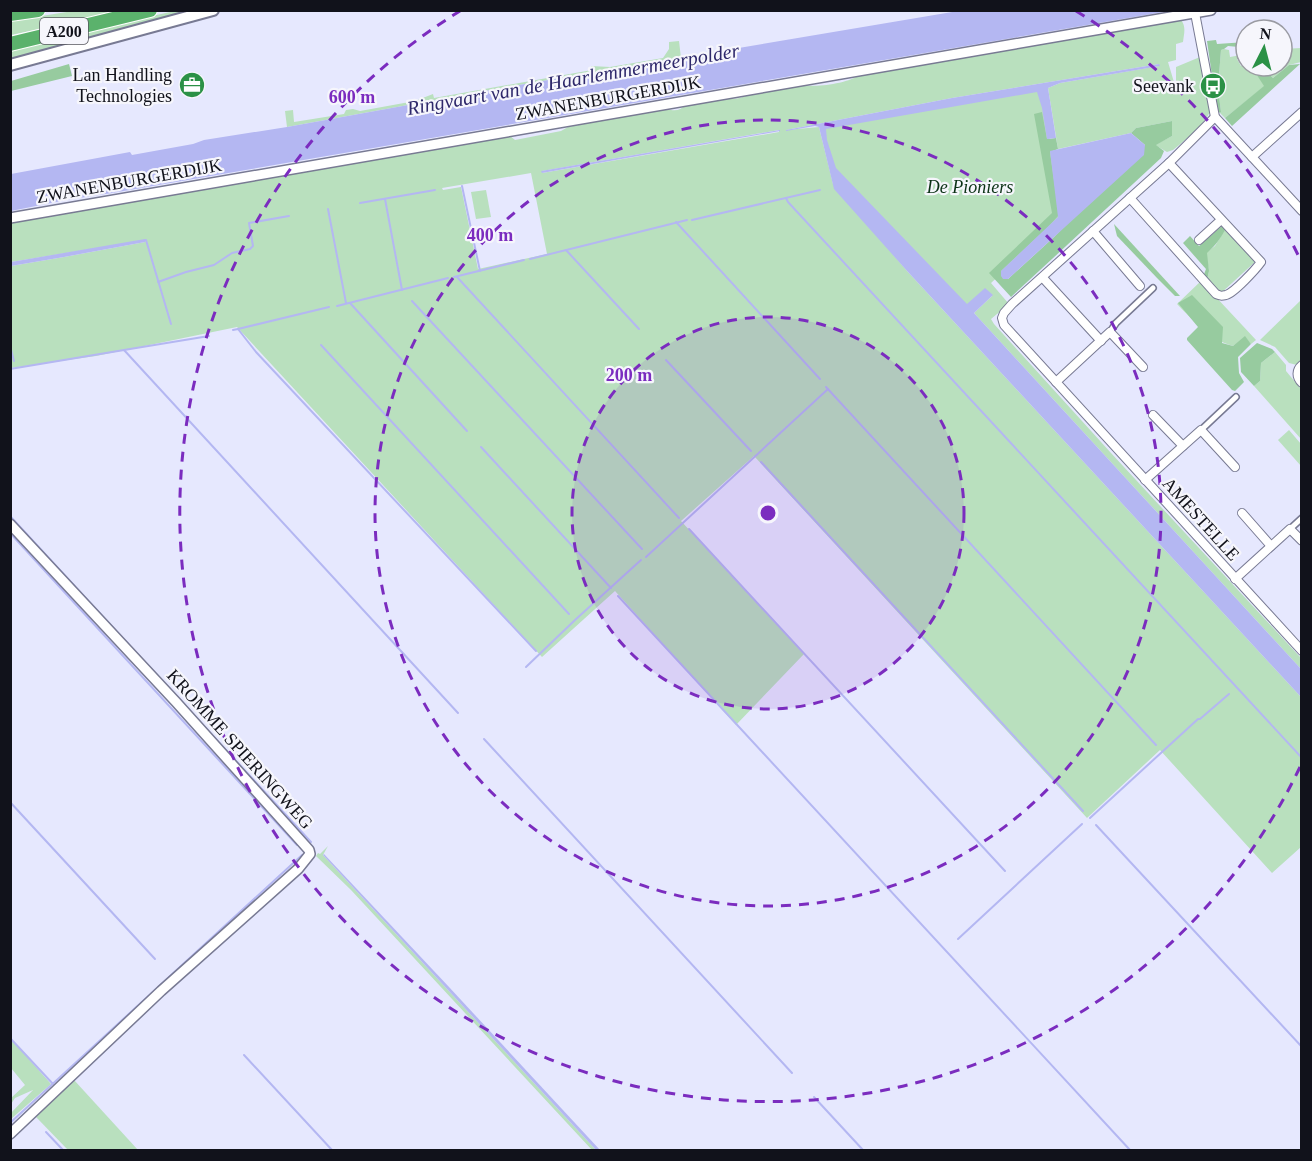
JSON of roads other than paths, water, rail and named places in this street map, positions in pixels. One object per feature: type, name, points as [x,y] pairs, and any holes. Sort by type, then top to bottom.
[{"type":"highway","name":"A200","points":[[10,15],[38,10]]},
{"type":"highway","name":"A200","points":[[10,44],[150,10]]},
{"type":"main road","points":[[10,65],[213,10]]},
{"type":"street","name":"ZWANENBURGERDIJK","points":[[10,218],[1211,10]]},
{"type":"street","points":[[1195,13],[1215,117],[1302,211]]},
{"type":"street","points":[[1252,157],[1302,112]]},
{"type":"street","points":[[1101,341],[1043,278],[1169,163],[1215,117]]},
{"type":"street","points":[[1130,198],[1216,294],[1222,296],[1229,294],[1261,262],[1169,163]]},
{"type":"street","points":[[1199,240],[1221,220]]},
{"type":"street","points":[[1093,231],[1140,286]]},
{"type":"street","name":"AMESTELLE","points":[[1043,278],[1004,313],[1002,318],[1004,325],[1302,651]]},
{"type":"street","points":[[1056,382],[1154,288]]},
{"type":"street","points":[[1110,332],[1143,368]]},
{"type":"street","points":[[1302,365],[1298,368],[1297,373],[1302,383]]},
{"type":"street","name":"AMESTELLE","points":[[1145,480],[1236,397]]},
{"type":"street","points":[[1153,415],[1183,446]]},
{"type":"street","points":[[1201,430],[1235,467]]},
{"type":"street","name":"AMESTELLE","points":[[1242,513],[1271,546]]},
{"type":"street","name":"AMESTELLE","points":[[1234,579],[1302,518]]},
{"type":"street","name":"KROMME SPIERINGWEG","points":[[10,524],[184,711],[309,850],[310,854],[298,869],[161,992],[10,1134]]},
{"type":"street","points":[[1290,529],[1302,541]]},
{"type":"water","name":"Ringvaart van de Haarlemmermeerpolder","points":[[964,10],[1169,11],[11,211],[11,174]]},
{"type":"water","points":[[1159,64],[1160,66],[1060,83],[1048,88],[1056,138],[1047,139],[1037,92],[826,129],[827,140],[836,168],[967,304],[985,288],[993,295],[974,313],[1301,669],[1301,697],[834,189],[819,127],[786,131],[952,98]]},
{"type":"water","points":[[780,130],[542,173],[541,171]]},
{"type":"water","points":[[1131,133],[1145,145],[1144,155],[1008,279],[1003,279],[1001,271],[1058,217],[1050,151]]},
{"type":"water","points":[[145,239],[145,242],[11,266],[11,262]]},
{"type":"water","points":[[324,854],[449,987],[600,1150],[596,1150]]},
{"type":"waterway","points":[[462,186],[480,271]]},
{"type":"waterway","points":[[360,203],[435,190]]},
{"type":"waterway","points":[[692,220],[820,190]]},
{"type":"waterway","points":[[786,198],[1302,758]]},
{"type":"waterway","points":[[385,199],[402,290]]},
{"type":"waterway","points":[[328,209],[346,303]]},
{"type":"waterway","points":[[158,282],[214,265],[232,253],[250,249],[253,246],[249,223],[289,216]]},
{"type":"waterway","points":[[530,259],[687,220]]},
{"type":"waterway","points":[[676,222],[820,379]]},
{"type":"waterway","points":[[146,240],[171,324]]},
{"type":"waterway","points":[[566,250],[639,329]]},
{"type":"waterway","points":[[454,277],[524,260]]},
{"type":"waterway","points":[[457,277],[679,518]]},
{"type":"waterway","points":[[337,306],[448,278]]},
{"type":"waterway","points":[[412,301],[642,549]]},
{"type":"waterway","points":[[350,303],[467,431]]},
{"type":"waterway","points":[[238,329],[329,307]]},
{"type":"waterway","points":[[233,330],[238,329],[256,352],[536,651]]},
{"type":"waterway","points":[[124,350],[209,336]]},
{"type":"waterway","points":[[321,345],[569,614]]},
{"type":"waterway","points":[[10,346],[14,361]]},
{"type":"waterway","points":[[10,369],[124,350],[458,713]]},
{"type":"waterway","points":[[666,360],[751,451]]},
{"type":"waterway","points":[[826,387],[1156,745]]},
{"type":"waterway","points":[[646,557],[828,389]]},
{"type":"waterway","points":[[481,447],[611,588]]},
{"type":"waterway","points":[[761,462],[1083,811]]},
{"type":"waterway","points":[[10,516],[155,673]]},
{"type":"waterway","points":[[689,529],[1005,871]]},
{"type":"waterway","points":[[10,533],[297,845]]},
{"type":"waterway","points":[[526,667],[641,560]]},
{"type":"waterway","points":[[618,596],[1130,1150]]},
{"type":"waterway","points":[[1090,818],[1198,719],[1229,694]]},
{"type":"waterway","points":[[187,708],[311,842]]},
{"type":"waterway","points":[[484,739],[792,1073]]},
{"type":"waterway","points":[[10,802],[155,959]]},
{"type":"waterway","points":[[958,939],[1082,824]]},
{"type":"waterway","points":[[1096,825],[1302,1047]]},
{"type":"waterway","points":[[10,1123],[302,855]]},
{"type":"waterway","points":[[10,1038],[53,1084]]},
{"type":"waterway","points":[[244,1055],[332,1150]]},
{"type":"waterway","points":[[814,1097],[863,1150]]},
{"type":"waterway","points":[[46,1132],[63,1150]]},
{"type":"place","name":"Lan Handling Technologies","points":[[192,85]]},
{"type":"place","name":"Seevank","points":[[1213,86]]},
{"type":"park label","name":"De Pioniers","points":[[970,187]]}]
